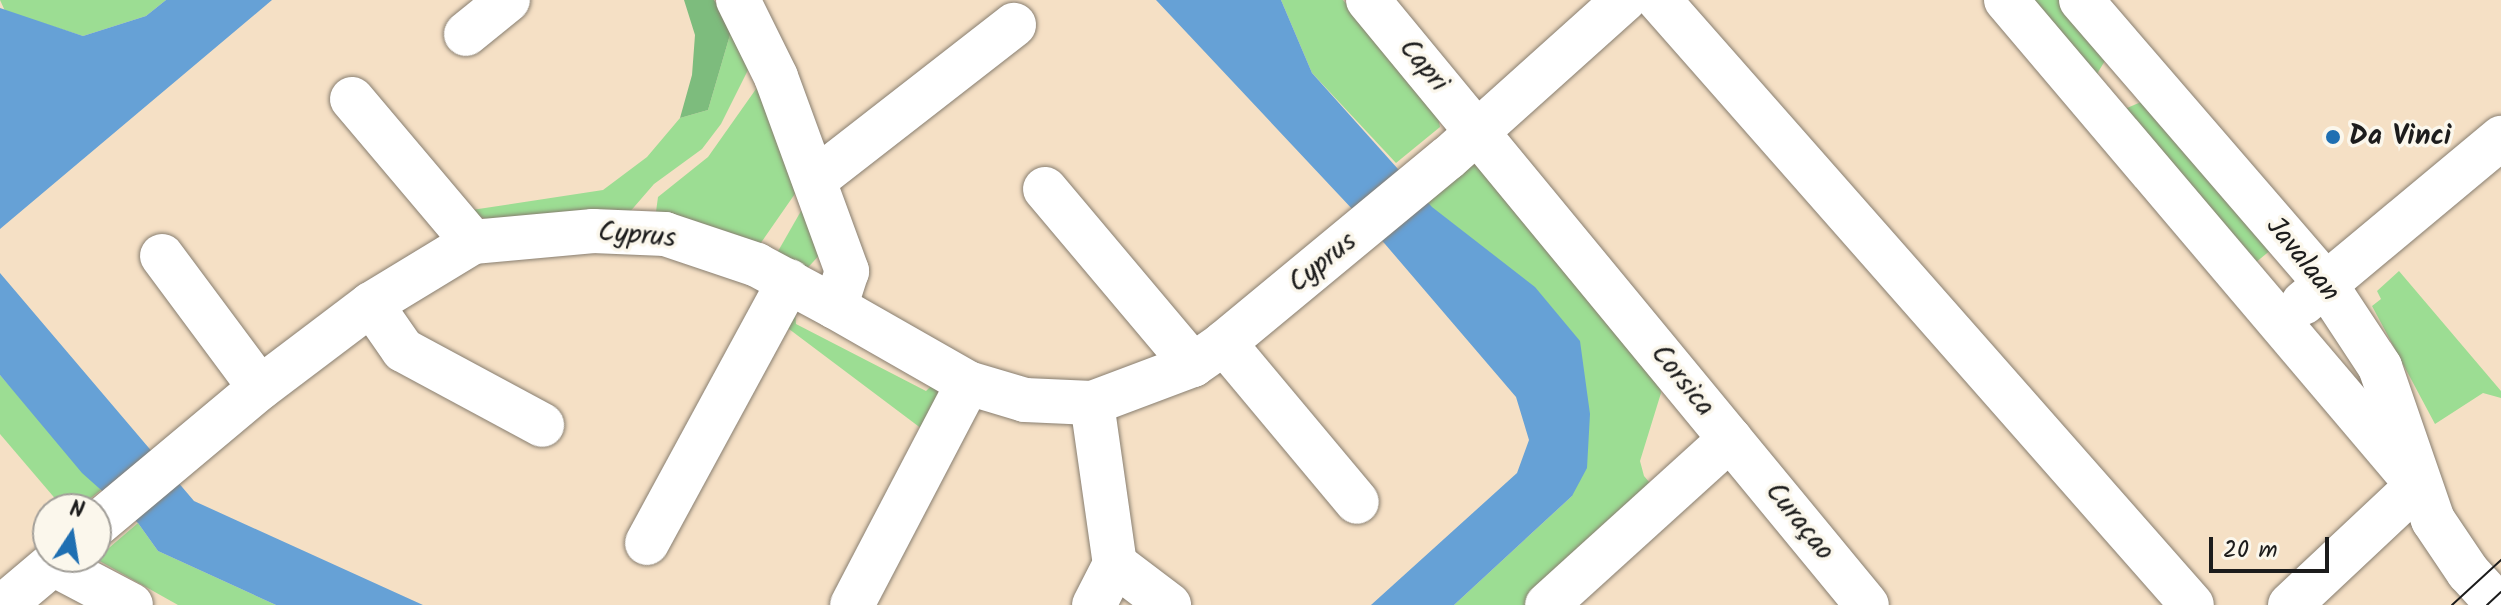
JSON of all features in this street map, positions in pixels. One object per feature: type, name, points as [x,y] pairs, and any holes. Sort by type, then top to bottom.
[{"type":"street","points":[[466,34],[508,0]]},
{"type":"street","points":[[738,0],[816,179],[847,271],[835,307]]},
{"type":"street","name":"Capri","points":[[1368,0],[1463,145]]},
{"type":"street","name":"Cyprus","points":[[112,511],[260,388],[371,304],[473,242],[593,231],[665,234],[724,251],[789,281],[968,383],[1025,400],[1092,403],[1209,354],[1350,242],[1624,0]]},
{"type":"street","points":[[1659,0],[2192,605]]},
{"type":"street","name":"Javalaan","points":[[2006,0],[2418,485]]},
{"type":"street","name":"Javalaan","points":[[2081,0],[2324,282],[2380,367],[2418,485],[2448,544],[2498,605]]},
{"type":"street","points":[[816,179],[1014,25]]},
{"type":"street","points":[[2091,101],[2136,65]]},
{"type":"street","points":[[352,99],[473,242]]},
{"type":"street","points":[[2282,325],[2324,282],[2501,138]]},
{"type":"street","name":"Corsica","points":[[1463,145],[1730,439],[1547,605]]},
{"type":"street","points":[[1045,189],[1357,502]]},
{"type":"street","points":[[162,256],[260,388]]},
{"type":"street","points":[[647,543],[789,281]]},
{"type":"street","points":[[371,304],[403,350],[542,425]]},
{"type":"street","points":[[852,605],[968,383]]},
{"type":"street","points":[[1092,403],[1115,564],[1094,605]]},
{"type":"street","name":"Curaçao","points":[[1730,439],[1867,605]]},
{"type":"street","points":[[2290,605],[2418,485]]},
{"type":"street","points":[[1115,564],[1169,605]]},
{"type":"street","points":[[4,605],[42,573]]},
{"type":"street","points":[[78,573],[131,605]]},
{"type":"green space","points":[[0,0],[166,0],[146,16],[83,36],[5,11]]},
{"type":"green space","points":[[684,0],[714,0],[732,28],[708,110],[680,118],[692,75],[695,35]]},
{"type":"green space","points":[[1281,0],[1343,0],[1437,113],[1440,127],[1396,163],[1312,73]]},
{"type":"green space","points":[[2019,0],[2062,0],[2106,59],[2097,74]]},
{"type":"green space","points":[[732,28],[750,66],[721,124],[702,149],[654,184],[628,214],[497,223],[465,211],[603,190],[647,157],[680,118],[708,110]]},
{"type":"green space","points":[[756,89],[761,90],[799,188],[760,244],[655,219],[658,197],[708,157]]},
{"type":"green space","points":[[2141,102],[2272,249],[2249,268],[2124,115],[2127,108]]},
{"type":"green space","points":[[1486,164],[1658,376],[1661,393],[1640,461],[1644,476],[1655,489],[1527,605],[1454,605],[1572,496],[1428,203],[1467,165]]},
{"type":"green space","points":[[809,210],[824,250],[802,274],[773,260],[801,211]]},
{"type":"green space","points":[[2399,271],[2501,391],[2501,398],[2483,393],[2435,424],[2372,306],[2381,299],[2377,291]]},
{"type":"green space","points":[[795,312],[796,324],[926,391],[932,385],[941,387],[926,432],[781,323]]},
{"type":"green space","points":[[0,375],[101,490],[97,493],[50,493],[0,434]]},
{"type":"green space","points":[[138,523],[158,551],[276,605],[178,605],[112,568],[112,545]]},
{"type":"water","points":[[166,0],[272,0],[0,229],[0,8],[83,36],[146,16]]},
{"type":"water","points":[[1156,0],[1281,0],[1312,73],[1432,207],[1535,287],[1580,341],[1590,414],[1587,468],[1572,496],[1454,605],[1371,605],[1517,473],[1529,440],[1516,397],[1385,244]]},
{"type":"water","points":[[0,273],[194,501],[423,605],[276,605],[158,551],[138,523],[112,500],[112,493],[104,493],[82,473],[0,375]]},
{"type":"tram line","points":[[2452,605],[2501,560]]},
{"type":"tram line","points":[[2487,605],[2501,592]]},
{"type":"place","name":"Da Vinci","points":[[2333,137]]}]
